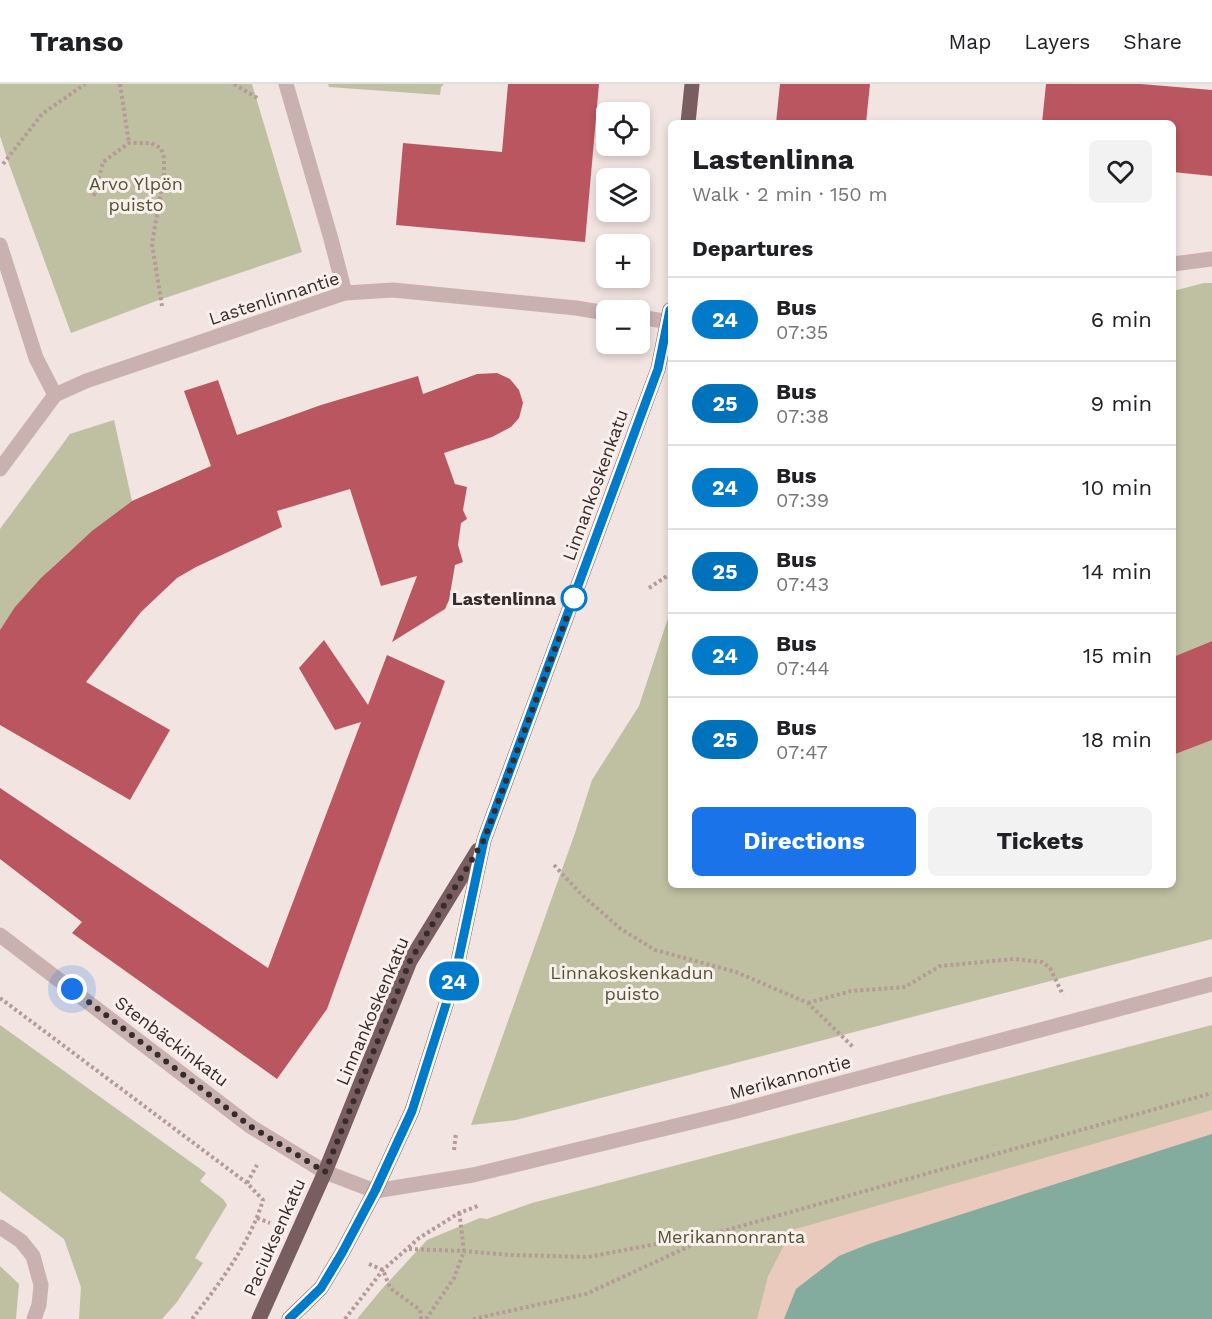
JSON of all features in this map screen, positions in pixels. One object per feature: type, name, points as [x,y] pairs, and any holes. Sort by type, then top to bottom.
[{"type":"main road","points":[[688,120],[692,84]]},
{"type":"main road","name":"Linnankoskenkatu","points":[[375,1191],[421,1087],[455,976],[484,840],[658,369],[668,326]]},
{"type":"main road","name":"Linnankoskenkatu","points":[[325,1172],[410,961],[484,840]]},
{"type":"main road","name":"Paciuksenkatu","points":[[259,1319],[325,1172]]},
{"type":"main road","points":[[289,1319],[321,1288],[375,1191]]},
{"type":"street","points":[[286,84],[345,294]]},
{"type":"street","points":[[0,245],[36,357],[55,395]]},
{"type":"street","points":[[1176,264],[1212,259]]},
{"type":"street","name":"Lastenlinnantie","points":[[0,469],[55,395],[86,381],[345,294],[393,290],[596,311]]},
{"type":"street","points":[[650,317],[668,318]]},
{"type":"street","name":"Stenbäckinkatu","points":[[0,935],[250,1126],[325,1172],[375,1191]]},
{"type":"street","name":"Merikannontie","points":[[375,1191],[473,1175],[737,1111],[1212,984]]},
{"type":"street","points":[[0,1227],[21,1241],[33,1256],[41,1285],[39,1305],[34,1319]]},
{"type":"path","points":[[3,164],[42,114],[85,84]]},
{"type":"path","points":[[120,84],[129,143]]},
{"type":"path","points":[[234,84],[262,100]]},
{"type":"path","points":[[94,196],[103,162],[129,143],[151,143],[161,148],[164,158],[164,174],[152,244],[162,306]]},
{"type":"path","points":[[649,588],[668,575]]},
{"type":"path","points":[[554,865],[583,896],[621,929],[655,950],[736,972],[808,1003],[854,1048]]},
{"type":"path","points":[[808,1003],[851,991],[905,987],[940,966],[1014,959],[1042,962],[1050,968],[1064,996]]},
{"type":"path","points":[[0,998],[247,1183],[263,1200],[257,1218],[223,1279],[192,1319]]},
{"type":"path","points":[[408,1249],[588,1257],[720,1232],[1212,1093]]},
{"type":"path","points":[[347,1318],[383,1270],[419,1238],[459,1213],[464,1251],[454,1278],[426,1319]]},
{"type":"path","points":[[473,1319],[586,1294],[720,1232]]},
{"type":"path","points":[[383,1270],[390,1288],[420,1310],[421,1319]]},
{"type":"green space","name":"Arvo Ylpön puisto","points":[[0,84],[252,84],[302,252],[156,301],[71,333],[0,136]]},
{"type":"green space","points":[[328,84],[444,84],[440,95],[329,87]]},
{"type":"green space","points":[[1212,283],[1212,641],[1176,656],[1176,290]]},
{"type":"green space","points":[[114,420],[132,501],[60,560],[28,593],[0,630],[0,529],[70,434]]},
{"type":"green space","name":"Linnakoskenkadun puisto","points":[[668,618],[668,888],[1176,888],[1176,754],[1212,740],[1212,939],[516,1120],[471,1125],[592,780],[639,706]]},
{"type":"green space","points":[[0,1025],[206,1173],[200,1181],[223,1199],[227,1205],[195,1258],[203,1263],[177,1302],[162,1319],[79,1319],[81,1287],[64,1239],[0,1191]]},
{"type":"green space","name":"Merikannonranta","points":[[1212,1025],[1212,1134],[796,1289],[784,1319],[357,1319],[427,1240],[480,1218],[487,1219],[532,1203]]},
{"type":"green space","points":[[0,1266],[19,1284],[16,1319],[0,1319]]},
{"type":"sand","points":[[1212,1110],[1212,1134],[869,1244],[839,1256],[796,1289],[784,1319],[757,1319],[768,1276],[792,1230]]},
{"type":"shaded area","points":[[1212,1134],[1212,1319],[784,1319],[796,1289],[839,1256],[869,1244]]},
{"type":"building","points":[[508,84],[599,84],[585,242],[396,225],[403,143],[502,152]]},
{"type":"building","points":[[780,84],[870,84],[866,120],[776,120]]},
{"type":"building","points":[[1046,84],[1141,84],[1212,90],[1212,176],[1176,172],[1176,120],[1042,120]]},
{"type":"building","points":[[497,373],[510,379],[519,390],[523,403],[519,418],[511,427],[492,437],[444,453],[455,484],[467,487],[463,510],[467,519],[461,523],[458,545],[463,562],[455,565],[449,600],[445,609],[392,642],[417,576],[381,586],[350,489],[277,511],[282,527],[177,578],[141,612],[86,682],[170,730],[130,800],[0,725],[0,630],[15,607],[41,578],[92,531],[132,501],[211,466],[184,391],[218,380],[237,435],[321,405],[418,376],[423,394],[477,374]]},
{"type":"building","points":[[324,640],[368,705],[387,655],[445,681],[327,1009],[277,1079],[72,933],[82,922],[0,859],[0,788],[268,968],[361,722],[335,730],[299,668]]},
{"type":"building","points":[[1212,641],[1212,740],[1176,754],[1176,656]]},
{"type":"bus line","name":"24","points":[[289,1319],[321,1288],[342,1253],[375,1191],[412,1111],[455,976],[484,840],[658,369],[668,326]]},
{"type":"place","name":"Lastenlinna","points":[[574,598]]},
{"type":"route","points":[[72,989],[250,1126],[325,1172],[410,961],[484,840],[574,598]]}]
